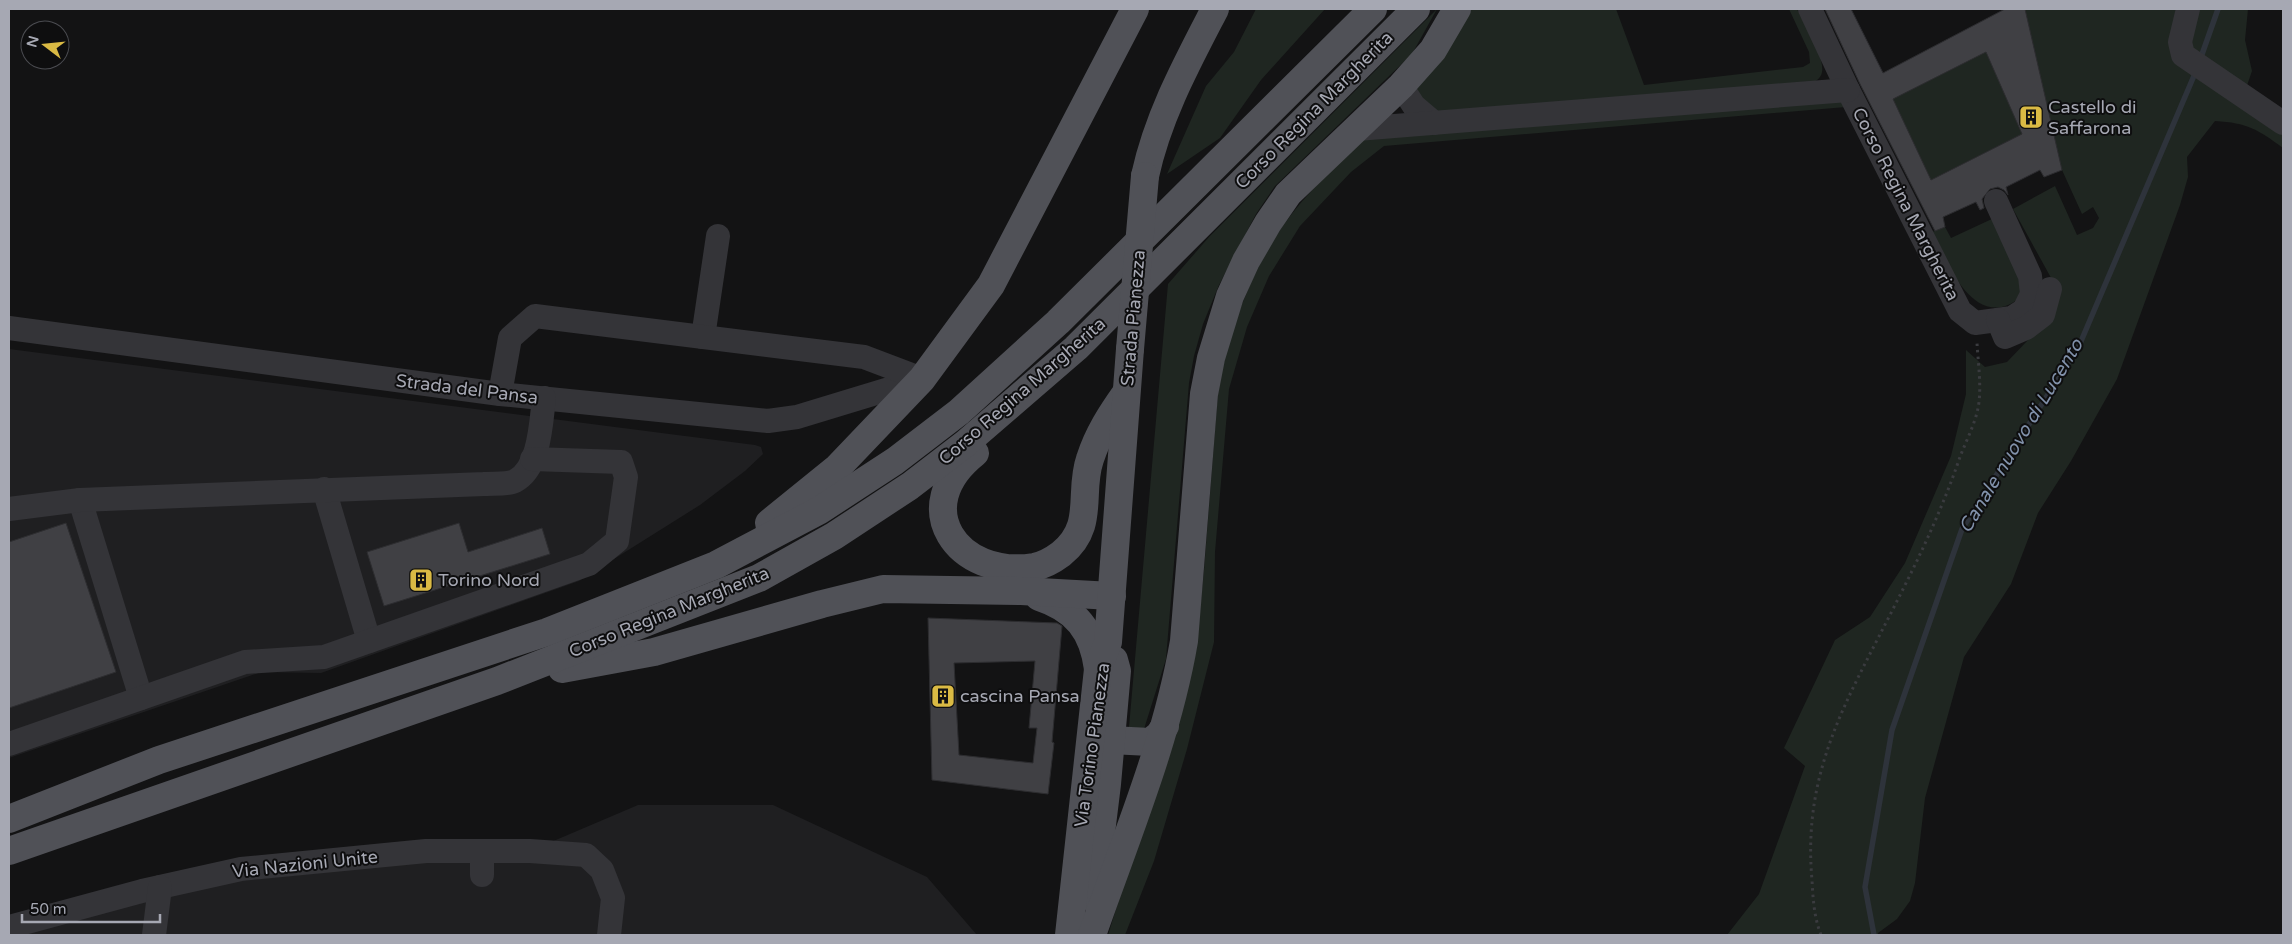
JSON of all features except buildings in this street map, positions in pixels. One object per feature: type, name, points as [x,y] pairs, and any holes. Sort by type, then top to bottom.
[{"type":"main road","points":[[716,565],[838,467],[922,378],[992,285],[1135,9]]},
{"type":"main road","name":"Strada Pianezza","points":[[1108,642],[1126,393],[1145,176],[1152,144],[1179,79],[1215,9]]},
{"type":"main road","points":[[1302,80],[1345,9]]},
{"type":"main road","name":"Corso Regina Margherita","points":[[9,819],[159,760],[547,632],[716,565],[820,510],[895,461],[959,412],[1058,322],[1373,9]]},
{"type":"main road","name":"Corso Regina Margherita","points":[[497,681],[759,578],[834,536],[910,486],[966,442],[1076,348],[1416,9]]},
{"type":"main road","points":[[1092,935],[1165,726],[1178,678],[1184,641],[1203,403],[1218,329],[1246,261],[1288,194],[1401,86],[1433,50],[1457,9]]},
{"type":"main road","points":[[1076,348],[1047,396],[966,460],[950,479],[943,506],[944,517],[951,536],[966,553],[986,563],[1034,567],[1048,563],[1069,547],[1082,524],[1089,461],[1102,428],[1126,393]]},
{"type":"main road","points":[[9,851],[497,681],[654,652],[822,604],[883,590],[1021,590],[1112,596]]},
{"type":"main road","points":[[1021,590],[1053,601],[1066,608],[1077,619],[1087,631],[1096,651],[1098,669]]},
{"type":"main road","name":"Via Torino Pianezza","points":[[1087,935],[1092,906],[1100,740],[1098,669],[1108,642]]},
{"type":"main road","name":"Via Torino Pianezza","points":[[1068,935],[1100,740],[1117,671],[1108,642]]},
{"type":"main road","points":[[1100,740],[1150,742],[1159,735],[1165,726]]},
{"type":"street","name":"Corso Regina Margherita","points":[[1810,9],[1848,90],[1960,310],[1974,323]]},
{"type":"street","points":[[2188,9],[2180,42],[2184,55],[2283,123]]},
{"type":"street","points":[[1401,86],[1414,106],[1434,123]]},
{"type":"street","name":"Corso Regina Margherita","points":[[1357,129],[1848,90]]},
{"type":"street","points":[[1974,323],[2012,318],[2024,310],[2032,294],[2030,276],[1996,201]]},
{"type":"street","points":[[703,337],[718,236]]},
{"type":"street","points":[[1998,320],[2005,337],[2026,328],[2042,315],[2050,289]]},
{"type":"street","points":[[500,394],[510,338],[535,316],[864,356],[922,378]]},
{"type":"street","name":"Strada del Pansa","points":[[9,328],[500,394],[768,421],[797,417],[922,378]]},
{"type":"street","points":[[9,509],[80,500],[484,484],[515,481],[528,468],[538,444],[544,398]]},
{"type":"street","points":[[9,744],[245,662],[324,657],[589,564],[617,541],[626,477],[621,462],[532,459]]},
{"type":"street","points":[[324,490],[369,641]]},
{"type":"street","points":[[80,500],[141,698]]},
{"type":"street","name":"Via Nazioni Unite","points":[[9,927],[160,887],[242,869],[426,851],[530,851],[586,855],[602,870],[613,898],[610,935]]},
{"type":"street","points":[[482,851],[482,875]]},
{"type":"street","points":[[154,935],[160,887]]},
{"type":"path","points":[[1820,935],[1815,920],[1810,858],[1811,814],[1818,778],[1830,740],[1852,689],[1897,600],[1952,481],[1978,407],[1978,361],[1974,323]]},
{"type":"shaded area","points":[[1256,9],[1325,9],[1261,80],[1220,138],[1167,174],[1206,86],[1234,52]]},
{"type":"shaded area","points":[[1437,9],[1412,54],[1275,186],[1256,214],[1219,285],[1203,324],[1189,383],[1166,659],[1144,729],[1129,727],[1168,284],[1209,237]]},
{"type":"shaded area","points":[[1465,9],[1616,9],[1644,85],[1803,67],[1810,63],[1809,52],[1789,9],[1797,9],[1817,49],[1822,72],[1819,78],[1809,85],[1456,116],[1430,110],[1412,87]]},
{"type":"shaded area","points":[[2025,9],[2248,9],[2245,40],[2252,71],[2242,100],[2283,125],[2283,148],[2252,128],[2236,123],[2215,121],[2187,157],[2188,177],[2180,205],[2117,379],[2071,461],[2038,513],[2011,584],[1964,657],[1925,798],[1915,883],[1910,901],[1897,919],[1878,933],[1878,935],[1727,935],[1759,894],[1805,766],[1784,748],[1835,640],[1870,617],[1905,563],[1951,456],[1966,394],[1966,350],[1985,367],[2007,362],[2054,313],[2055,285],[2013,209],[2055,186],[2077,235],[2093,228],[2099,218],[2093,207],[2082,214],[2062,170]]},
{"type":"shaded area","points":[[1986,52],[2022,134],[1931,180],[1893,99]]},
{"type":"shaded area","points":[[1840,96],[1846,107],[1384,146],[1351,172],[1300,226],[1269,276],[1247,327],[1229,389],[1215,552],[1214,642],[1187,749],[1154,861],[1125,935],[1108,935],[1196,651],[1218,392],[1227,349],[1241,306],[1260,264],[1270,245],[1301,202],[1367,135]]},
{"type":"shaded area","points":[[1994,218],[2024,282],[2018,299],[2008,305],[1994,308],[1982,304],[1970,296],[1960,284],[1951,271],[1932,232],[1945,227],[1951,238]]},
{"type":"shaded area","points":[[9,349],[755,445],[761,447],[763,454],[745,471],[700,505],[579,581],[321,673],[261,672],[9,758]]},
{"type":"shaded area","points":[[638,805],[773,805],[927,877],[977,935],[9,935],[142,891],[530,851]]},
{"type":"waterway","name":"Canale nuovo di Lucento","points":[[2200,60],[2218,9]]},
{"type":"waterway","name":"Canale nuovo di Lucento","points":[[1874,935],[1865,887],[1892,730],[1962,529],[2079,346],[2196,71]]},
{"type":"place","name":"Castello di Saffarona","points":[[2031,117]]},
{"type":"place","name":"Torino Nord","points":[[421,580]]},
{"type":"place","name":"cascina Pansa","points":[[943,696]]}]
